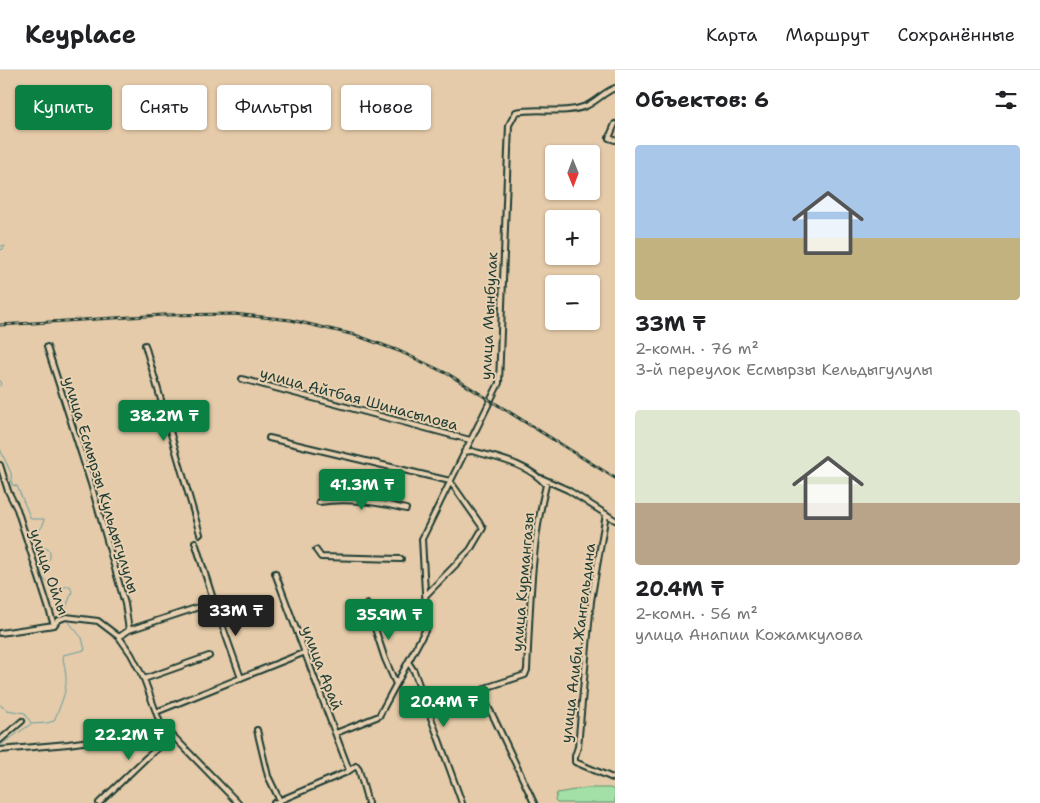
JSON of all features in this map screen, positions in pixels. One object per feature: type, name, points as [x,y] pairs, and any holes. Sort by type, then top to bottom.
[{"type":"street","name":"улица Мынбулак","points":[[336,733],[379,716],[427,627],[422,539],[499,383],[508,125],[516,112],[566,110],[585,106],[602,94],[615,88]]},
{"type":"street","points":[[615,124],[609,138],[615,140]]},
{"type":"street","points":[[145,345],[200,534]]},
{"type":"street","name":"улица Есмырзы Кульдыгулулы","points":[[47,347],[91,484],[125,604],[129,630]]},
{"type":"street","name":"улица Айтбая Шинасылова","points":[[242,379],[470,440]]},
{"type":"street","points":[[269,438],[450,481],[484,528],[470,550],[425,596]]},
{"type":"street","points":[[464,452],[472,451],[518,466],[568,490],[615,520]]},
{"type":"street","name":"улица Ойлы","points":[[0,465],[8,491],[17,509],[54,625],[66,617],[98,621],[119,637],[131,654],[144,679],[163,731]]},
{"type":"street","name":"улица Курмангазы","points":[[480,692],[488,687],[525,675],[527,670],[531,581],[541,505],[546,485],[539,477]]},
{"type":"street","points":[[319,502],[334,500],[388,504],[406,509]]},
{"type":"street","name":"улица Алиби Жангельдина","points":[[606,514],[591,601],[578,747],[575,762],[615,779]]},
{"type":"street","points":[[195,542],[241,678]]},
{"type":"street","points":[[316,550],[321,557],[401,559]]},
{"type":"street","name":"улица Арай","points":[[275,573],[303,653],[349,770]]},
{"type":"street","points":[[119,637],[129,630],[214,602]]},
{"type":"street","points":[[367,604],[385,659],[396,684]]},
{"type":"street","points":[[0,633],[54,625]]},
{"type":"street","points":[[156,712],[303,653]]},
{"type":"street","points":[[144,679],[209,656]]},
{"type":"street","points":[[408,662],[414,671],[462,803]]},
{"type":"street","points":[[426,708],[451,705],[468,700],[480,692],[489,707],[534,803]]},
{"type":"street","points":[[0,740],[22,720]]},
{"type":"street","points":[[257,730],[268,776],[280,800]]},
{"type":"street","points":[[0,750],[68,744],[163,731],[174,736],[238,803]]},
{"type":"street","points":[[99,803],[146,757],[174,736]]},
{"type":"street","points":[[274,803],[357,766],[368,803]]},
{"type":"green space","points":[[586,788],[610,788],[615,790],[615,803],[557,803],[555,801],[557,793]]},
{"type":"waterway","points":[[0,246],[5,246],[0,250]]},
{"type":"waterway","points":[[0,381],[0,386]]},
{"type":"waterway","points":[[0,449],[11,473],[12,485],[17,486],[31,519],[44,519],[43,525],[36,535],[38,543],[50,551],[50,558],[39,571],[45,580],[52,585],[59,588],[70,586],[72,592],[63,615],[82,638],[85,650],[63,655],[66,684],[54,721],[31,724],[0,747]]},
{"type":"waterway","points":[[0,705],[7,710],[25,713],[31,723]]},
{"type":"railway","points":[[0,325],[163,315],[234,314],[291,320],[355,335],[399,351],[448,374],[615,478]]}]
